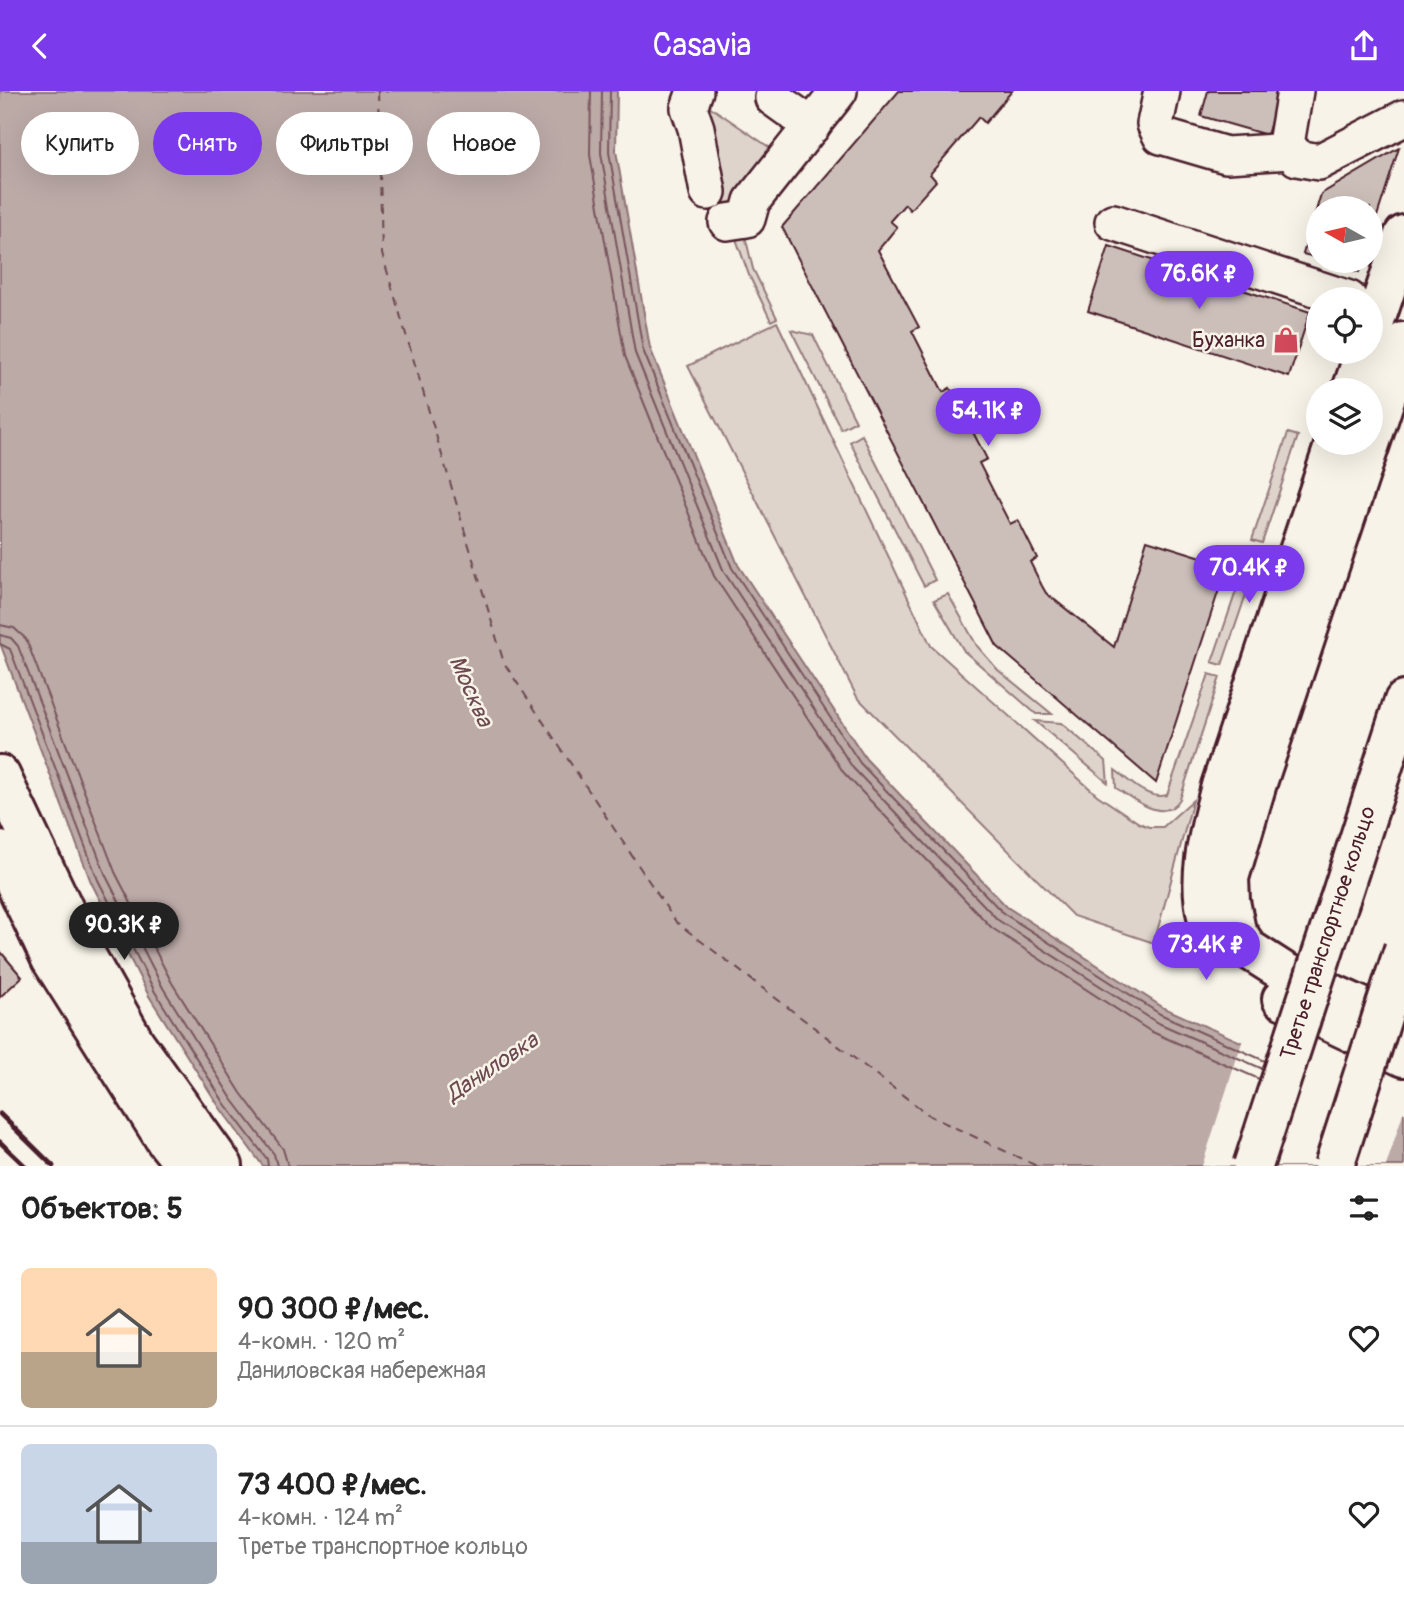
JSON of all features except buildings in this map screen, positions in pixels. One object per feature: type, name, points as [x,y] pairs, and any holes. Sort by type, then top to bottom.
[{"type":"main road","points":[[1379,287],[1404,235]]},
{"type":"main road","points":[[1402,1031],[1284,972],[1248,949],[1237,931],[1230,901],[1230,878],[1257,783],[1404,342]]},
{"type":"main road","points":[[1331,455],[1221,786],[1209,836],[1203,881],[1204,904],[1213,938],[1231,966],[1249,981],[1402,1031]]},
{"type":"main road","name":"Третье транспортное кольцо","points":[[1253,1166],[1404,701]]},
{"type":"main road","points":[[0,775],[84,952],[135,1043],[223,1166]]},
{"type":"main road","points":[[0,851],[51,959],[166,1141],[186,1166]]},
{"type":"main road","points":[[1334,1166],[1404,949]]},
{"type":"lane","points":[[695,91],[689,108],[696,128],[708,192]]},
{"type":"lane","points":[[727,222],[747,219],[752,201],[839,91]]},
{"type":"lane","points":[[1162,91],[1156,124],[1161,137],[1227,155],[1292,151]]},
{"type":"lane","points":[[1294,91],[1286,144],[1297,158],[1320,162],[1404,118]]},
{"type":"lane","points":[[773,98],[811,126]]},
{"type":"lane","points":[[1113,222],[1306,291]]},
{"type":"shaded area","points":[[706,104],[782,156],[742,223],[753,269],[777,318],[771,321],[749,275],[718,189]]},
{"type":"shaded area","points":[[777,322],[931,646],[1097,795],[1139,823],[1149,827],[1163,827],[1193,800],[1154,943],[1073,916],[857,697],[688,366]]},
{"type":"shaded area","points":[[791,330],[813,335],[856,421],[841,429]]},
{"type":"shaded area","points":[[1288,433],[1298,436],[1262,543],[1252,540]]},
{"type":"shaded area","points":[[862,435],[935,580],[924,586],[850,442]]},
{"type":"shaded area","points":[[1248,556],[1258,559],[1222,665],[1212,662]]},
{"type":"shaded area","points":[[948,594],[977,646],[998,670],[1052,714],[1036,714],[964,651],[934,600]]},
{"type":"shaded area","points":[[1209,674],[1220,677],[1180,799],[1166,810],[1157,810],[1116,788],[1115,770],[1146,792],[1167,795]]},
{"type":"shaded area","points":[[1035,721],[1061,723],[1106,761],[1108,783]]},
{"type":"water","points":[[0,91],[617,91],[616,151],[650,348],[738,565],[866,759],[1007,907],[1164,1008],[1404,1114],[1404,1166],[263,1166],[220,1108],[149,996],[91,882],[0,643]]},
{"type":"pier","points":[[1243,1039],[1404,1110],[1386,1166],[1202,1166]]},
{"type":"ferry route","points":[[378,91],[382,254],[504,663],[676,922],[930,1116],[1037,1166]]},
{"type":"railway","points":[[0,1114],[53,1166]]},
{"type":"railway","points":[[0,1142],[25,1166]]},
{"type":"place","name":"Буханка","points":[[1286,340]]},
{"type":"water label","name":"Москва","points":[[471,691]]},
{"type":"water label","name":"Даниловка","points":[[492,1067]]}]
